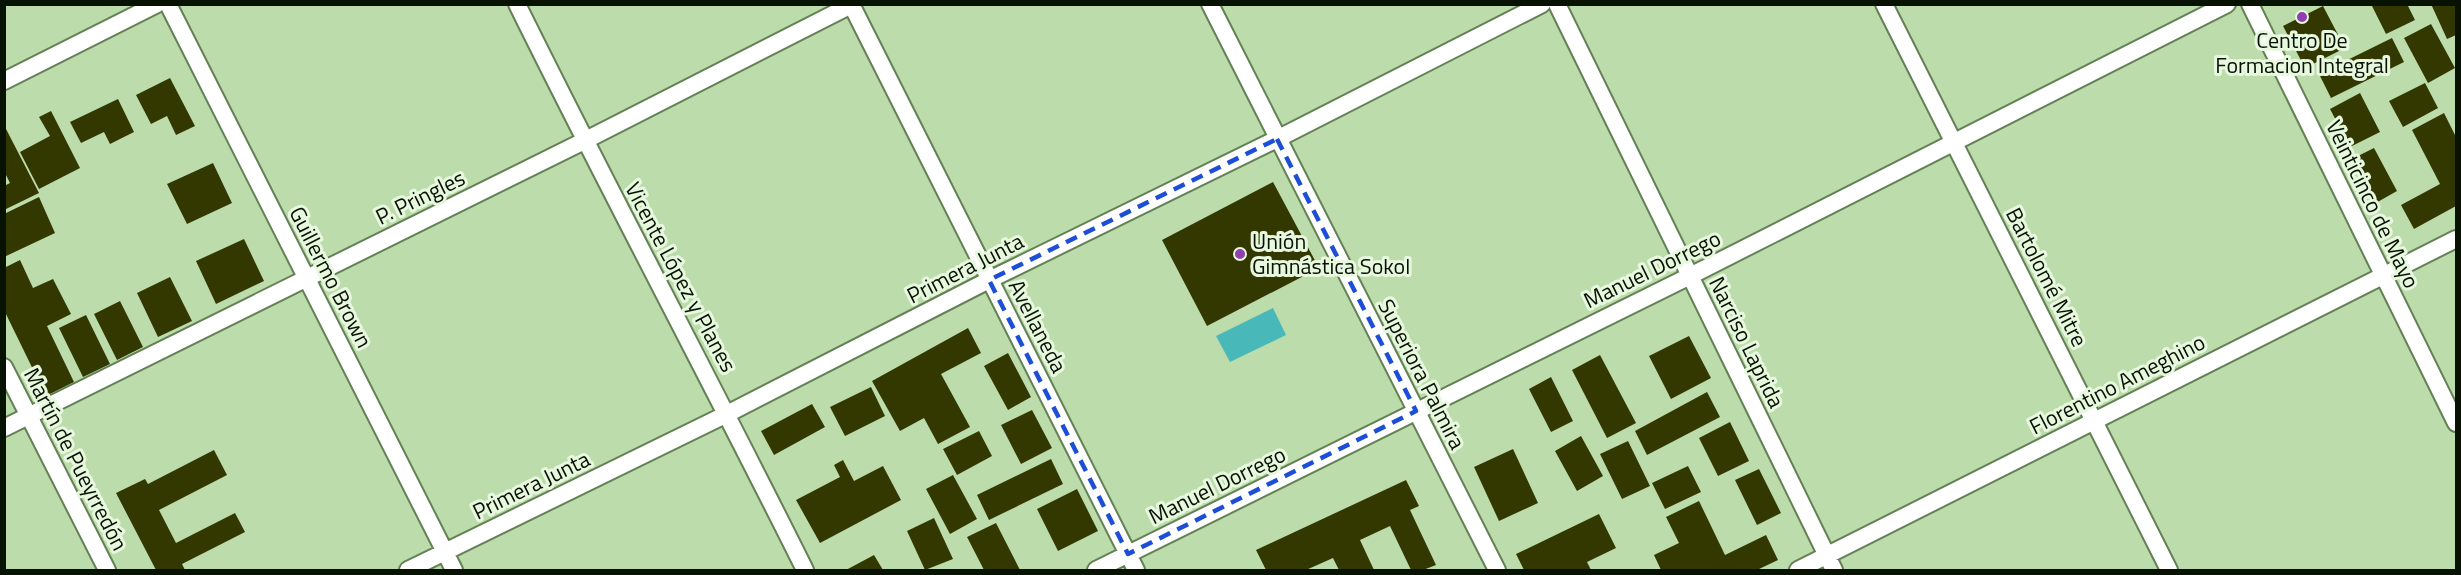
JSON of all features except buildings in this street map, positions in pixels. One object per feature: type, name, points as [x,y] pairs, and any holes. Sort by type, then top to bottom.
[{"type":"street","points":[[4,81],[157,4]]},
{"type":"street","name":"Guillermo Brown","points":[[168,4],[454,570]]},
{"type":"street","name":"Vicente López y Planes","points":[[517,4],[805,570]]},
{"type":"street","name":"Superiora Palmira","points":[[1210,4],[1497,570]]},
{"type":"street","name":"Primera Junta","points":[[408,570],[727,414],[989,280],[1277,139],[1542,4]]},
{"type":"street","name":"Narciso Laprida","points":[[1557,4],[1831,563]]},
{"type":"street","name":"Bartolomé Mitre","points":[[1884,4],[2169,570]]},
{"type":"street","name":"Manuel Dorrego","points":[[1095,570],[1690,276],[2227,4]]},
{"type":"street","name":"Veinticinco de Mayo","points":[[2250,4],[2457,423]]},
{"type":"street","name":"P. Pringles","points":[[4,428],[585,141],[852,5]]},
{"type":"street","name":"Avellaneda","points":[[852,5],[1136,570]]},
{"type":"street","name":"Florentino Ameghino","points":[[1798,570],[1831,563],[2094,420],[2457,239]]},
{"type":"street","name":"Martín de Pueyrredón","points":[[4,367],[107,570]]},
{"type":"highlighted area","points":[[1277,139],[1416,411],[1128,554],[989,280]]},
{"type":"water","points":[[1273,308],[1286,335],[1230,362],[1216,336]]},
{"type":"place","name":"Centro De Formacion Integral","points":[[2302,17]]},
{"type":"place","name":"Unión Gimnástica Sokol","points":[[1240,254]]}]
